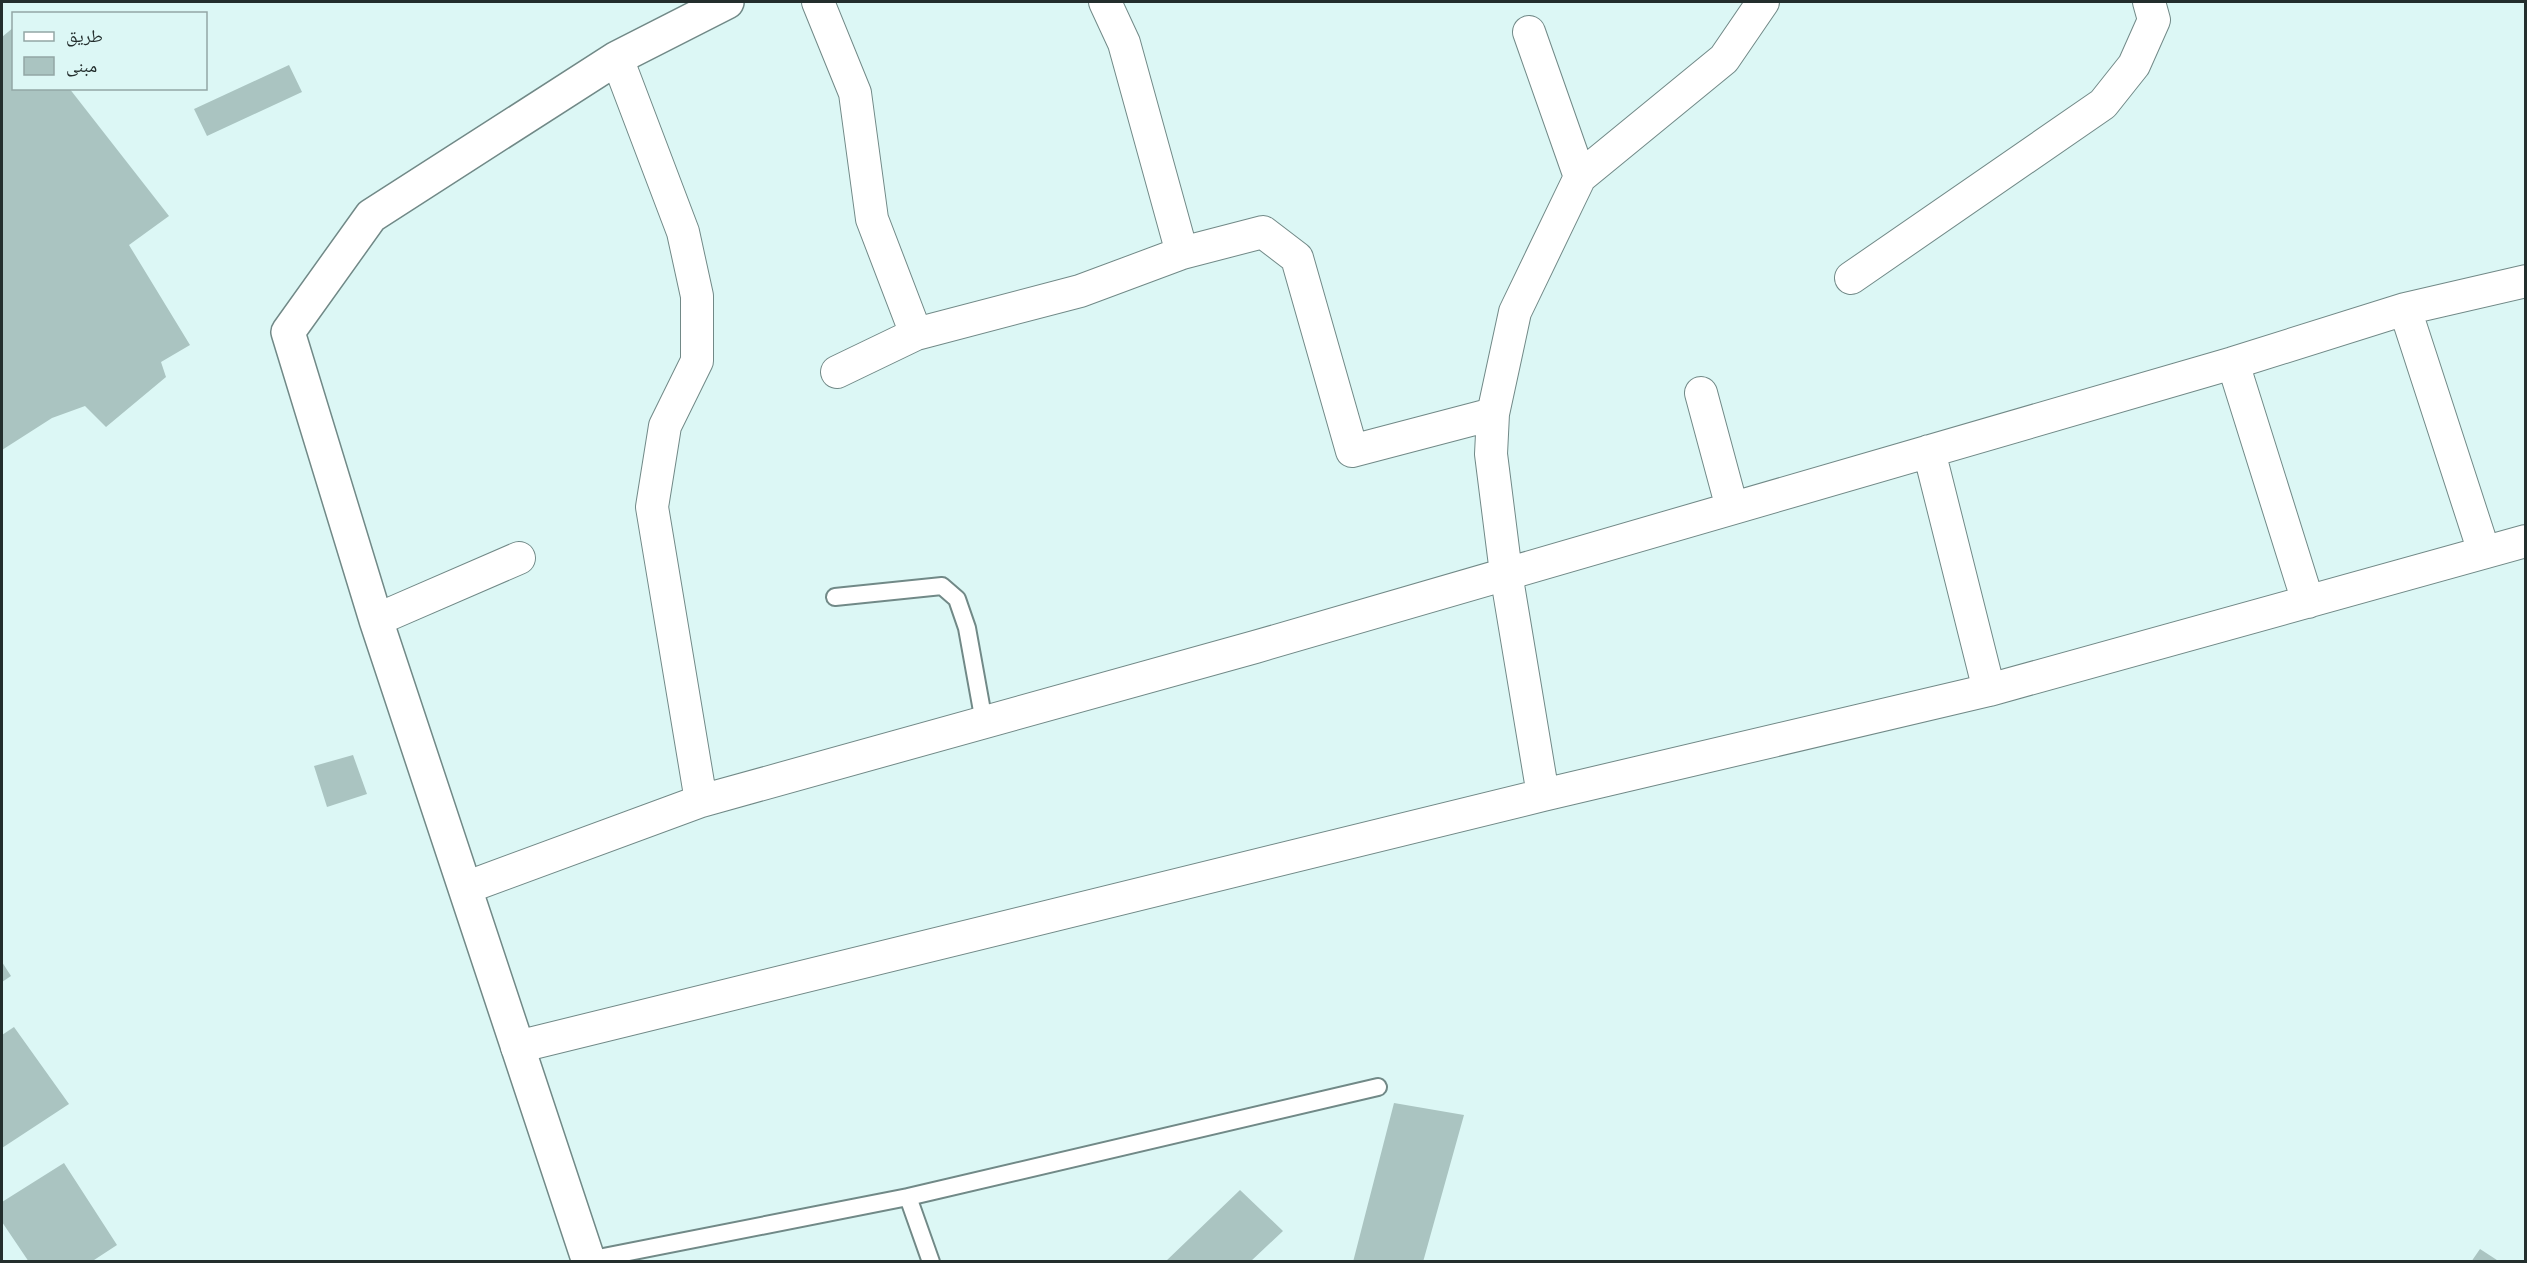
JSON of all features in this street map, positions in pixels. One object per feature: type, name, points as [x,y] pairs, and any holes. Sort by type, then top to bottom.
[{"type":"street","points":[[588,1261],[375,620],[288,332],[371,216],[617,58],[727,2]]},
{"type":"street","points":[[818,2],[855,93],[872,219],[916,334]]},
{"type":"street","points":[[1105,2],[1124,43],[1182,253]]},
{"type":"street","points":[[1543,795],[1506,573],[1491,454],[1493,414],[1515,312],[1580,177],[1724,59],[1763,2]]},
{"type":"street","points":[[1851,278],[2103,104],[2134,65],[2154,20],[2149,2]]},
{"type":"street","points":[[1529,32],[1580,177]]},
{"type":"street","points":[[617,58],[683,232],[697,296],[697,361],[665,426],[652,507],[701,801]]},
{"type":"street","points":[[837,372],[916,334],[1080,291],[1182,253],[1263,232],[1296,258],[1352,451],[1493,414]]},
{"type":"street","points":[[465,888],[701,801],[1732,508],[2233,363],[2405,309],[2526,281]]},
{"type":"street","points":[[2405,309],[2484,552]]},
{"type":"street","points":[[2233,363],[2308,602]]},
{"type":"street","points":[[1701,393],[1732,508]]},
{"type":"street","points":[[1929,451],[1989,690]]},
{"type":"street","points":[[517,1047],[1543,795],[1989,690],[2526,541]]},
{"type":"street","points":[[375,620],[519,558]]},
{"type":"lane","points":[[835,597],[942,586],[957,599],[967,628],[984,722]]},
{"type":"lane","points":[[588,1261],[908,1197],[1378,1088]]},
{"type":"lane","points":[[908,1197],[931,1262]]},
{"type":"building","points":[[12,29],[12,90],[71,90],[169,216],[129,245],[190,345],[161,362],[166,377],[106,427],[85,406],[52,418],[2,450],[2,37]]},
{"type":"building","points":[[289,65],[302,92],[207,136],[194,109]]},
{"type":"building","points":[[353,755],[367,794],[327,807],[314,766]]},
{"type":"building","points":[[2,962],[11,976],[2,982]]},
{"type":"building","points":[[14,1027],[69,1104],[2,1148],[2,1035]]},
{"type":"building","points":[[1394,1103],[1464,1115],[1423,1262],[1353,1262]]},
{"type":"building","points":[[64,1163],[117,1245],[91,1262],[29,1262],[2,1222],[2,1202]]},
{"type":"building","points":[[1240,1190],[1283,1231],[1250,1262],[1165,1262]]},
{"type":"building","points":[[2480,1249],[2500,1262],[2471,1262]]}]
